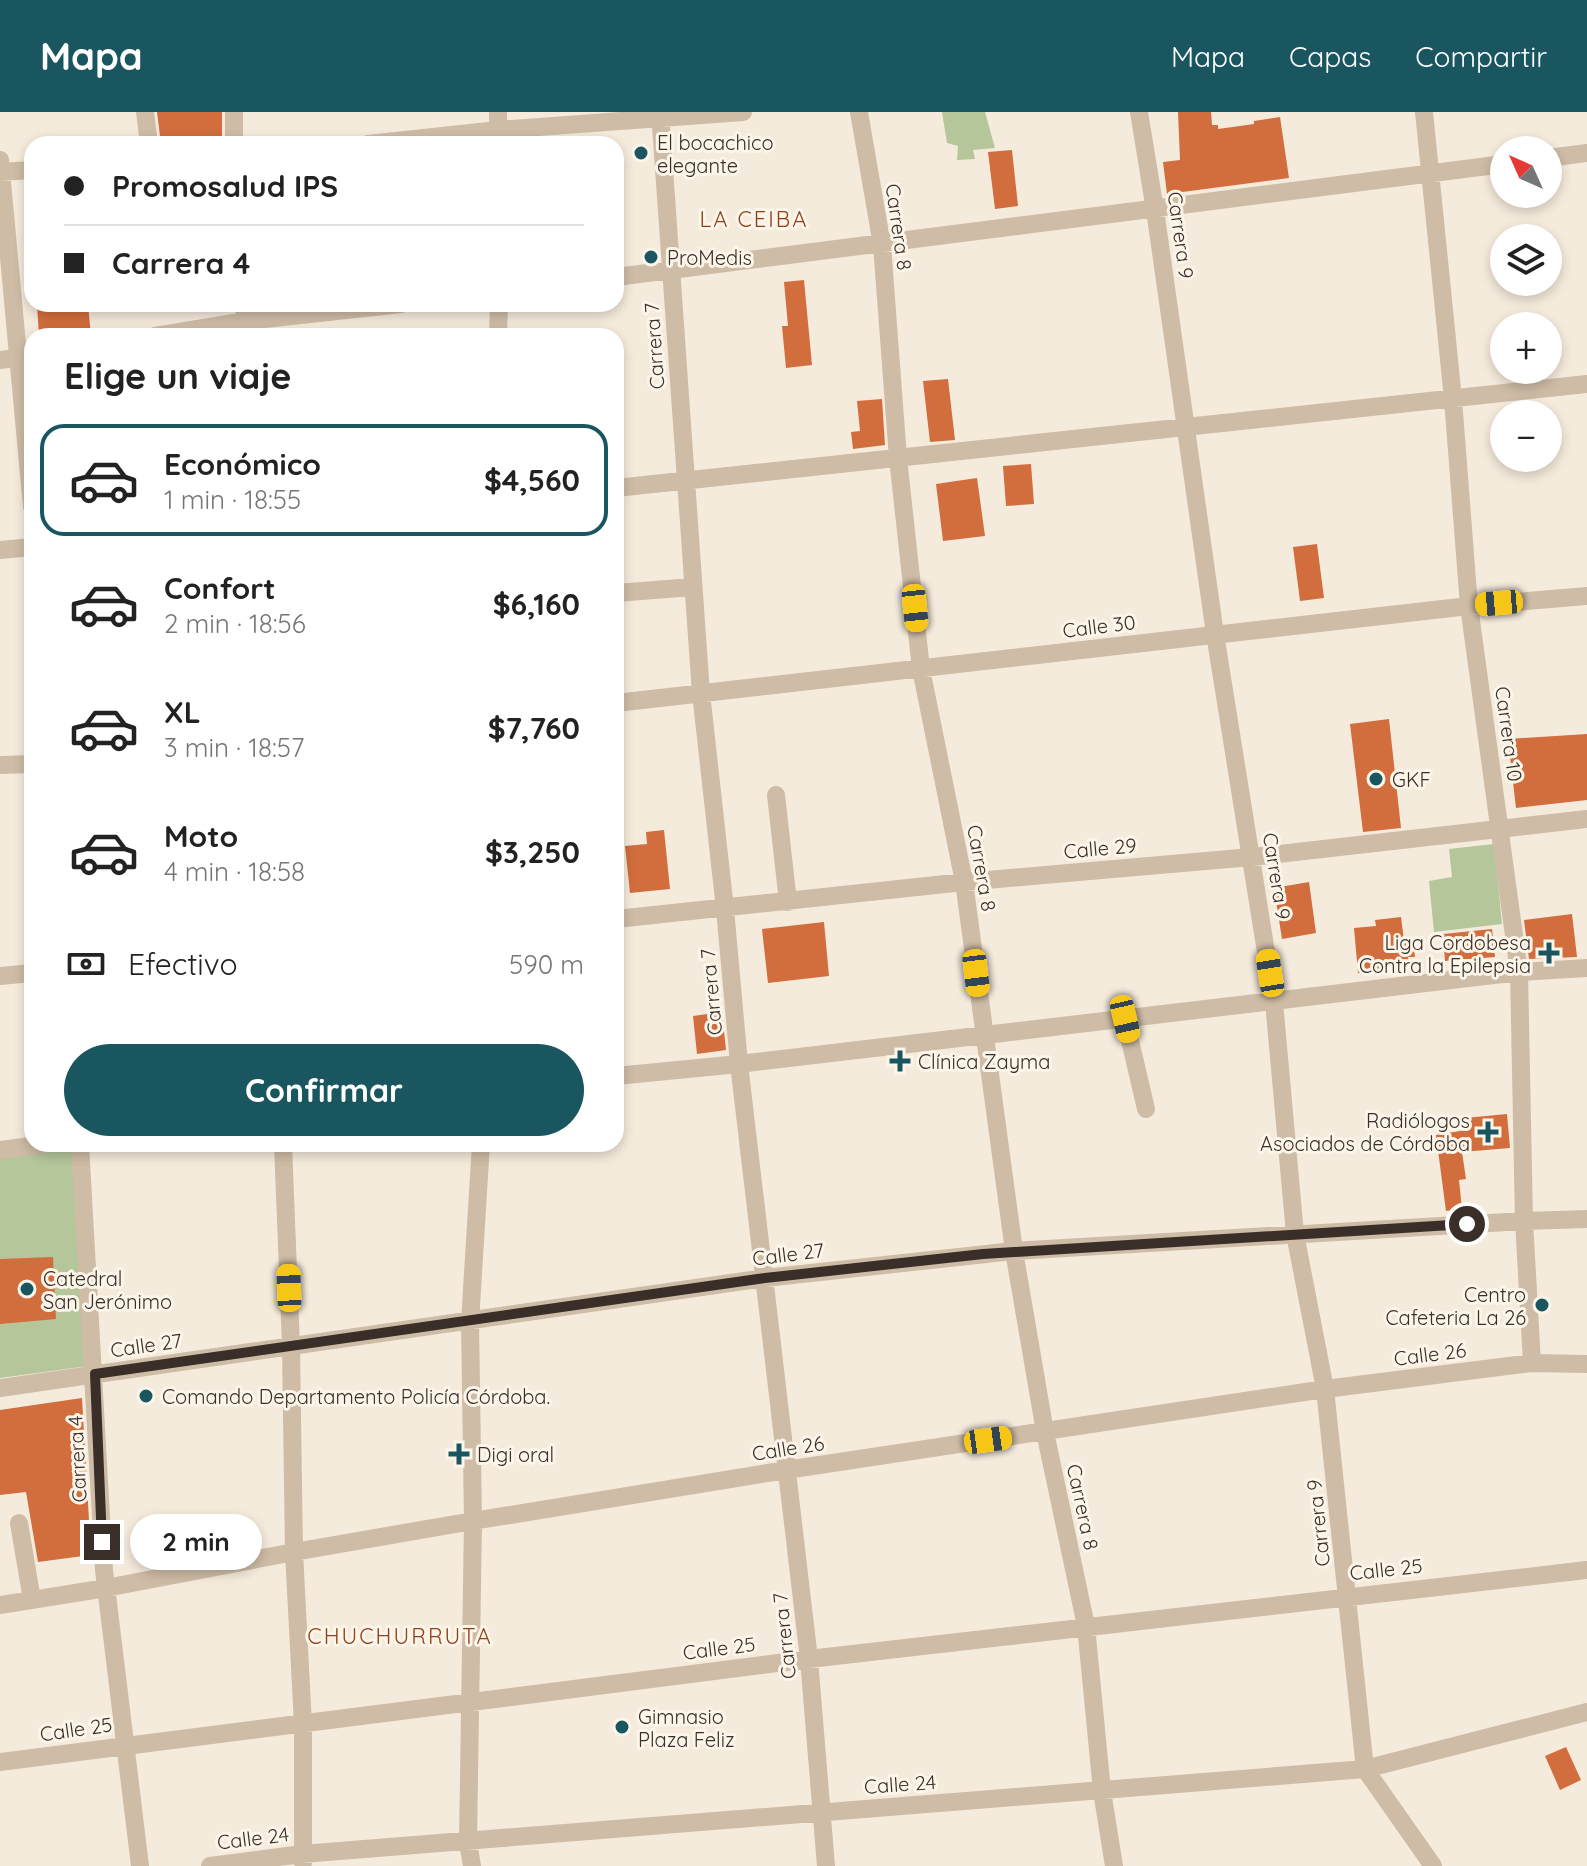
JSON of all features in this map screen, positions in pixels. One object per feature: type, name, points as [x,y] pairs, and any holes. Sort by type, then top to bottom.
[{"type":"street","points":[[145,112],[148,136]]},
{"type":"street","points":[[234,112],[234,136]]},
{"type":"street","points":[[437,136],[661,116],[743,112]]},
{"type":"street","name":"Carrera 8","points":[[859,112],[882,245],[898,458],[921,669],[964,882],[1014,1251],[1045,1432],[1086,1626],[1102,1791],[1114,1866]]},
{"type":"street","name":"Carrera 9","points":[[1139,112],[1215,634],[1274,1002],[1295,1234],[1325,1389],[1365,1769],[1433,1866]]},
{"type":"street","name":"Carrera 10","points":[[1424,112],[1453,399],[1469,606],[1519,972],[1524,1221],[1532,1363]]},
{"type":"street","name":"Carrera 7","points":[[661,116],[701,693],[739,1064],[809,1659],[826,1866]]},
{"type":"street","points":[[1562,156],[1587,153]]},
{"type":"street","points":[[0,160],[24,432]]},
{"type":"street","points":[[624,276],[1490,166]]},
{"type":"street","points":[[0,172],[24,170]]},
{"type":"street","points":[[200,328],[323,312]]},
{"type":"street","points":[[624,487],[1587,384]]},
{"type":"street","points":[[0,550],[24,548]]},
{"type":"street","points":[[624,592],[693,587]]},
{"type":"street","name":"Calle 30","points":[[624,702],[1469,606],[1587,596]]},
{"type":"street","points":[[0,765],[24,764]]},
{"type":"street","points":[[776,795],[788,902]]},
{"type":"street","name":"Calle 29","points":[[624,918],[964,882],[1252,857],[1587,819]]},
{"type":"street","points":[[624,1075],[1519,972],[1587,968]]},
{"type":"street","points":[[0,976],[24,974]]},
{"type":"street","points":[[1125,1019],[1146,1109]]},
{"type":"street","points":[[0,1150],[24,1147]]},
{"type":"street","name":"Carrera 4","points":[[81,1152],[106,1588],[140,1866]]},
{"type":"street","points":[[283,1152],[291,1346],[294,1552],[303,1725],[302,1860]]},
{"type":"street","points":[[472,1866],[468,1842],[473,1521],[470,1322],[481,1152]]},
{"type":"street","name":"Calle 27","points":[[0,1388],[765,1278],[1014,1251],[1587,1219]]},
{"type":"street","name":"Calle 26","points":[[0,1605],[473,1521],[786,1470],[1325,1389],[1532,1363],[1587,1364]]},
{"type":"street","points":[[19,1523],[32,1600]]},
{"type":"street","name":"Calle 25","points":[[0,1762],[809,1659],[1587,1570]]},
{"type":"street","name":"Calle 24","points":[[210,1866],[822,1812],[1365,1769],[1587,1712]]},
{"type":"green space","points":[[942,112],[985,112],[995,148],[973,150],[975,159],[957,160],[958,146],[947,143]]},
{"type":"green space","points":[[1494,844],[1502,924],[1434,932],[1429,881],[1452,877],[1449,849]]},
{"type":"green space","points":[[72,1152],[88,1366],[0,1378],[0,1155]]},
{"type":"building","points":[[157,112],[222,112],[222,136],[160,136]]},
{"type":"building","points":[[1178,112],[1211,112],[1212,125],[1218,125],[1218,129],[1280,117],[1289,178],[1167,194],[1163,162],[1180,160]]},
{"type":"building","points":[[1012,150],[1018,206],[995,209],[988,152]]},
{"type":"building","points":[[804,280],[812,365],[786,368],[782,326],[788,326],[784,282]]},
{"type":"building","points":[[38,312],[89,312],[90,328],[38,328]]},
{"type":"building","points":[[948,379],[955,440],[930,442],[923,381]]},
{"type":"building","points":[[882,399],[885,445],[853,449],[851,432],[860,431],[857,401]]},
{"type":"building","points":[[1031,464],[1034,504],[1006,506],[1003,466]]},
{"type":"building","points":[[977,478],[985,536],[943,541],[936,484]]},
{"type":"building","points":[[1317,544],[1324,598],[1300,601],[1293,547]]},
{"type":"building","points":[[1389,719],[1401,828],[1363,832],[1350,724]]},
{"type":"building","points":[[1587,734],[1587,800],[1516,808],[1508,739]]},
{"type":"building","points":[[664,830],[670,889],[630,893],[625,846],[647,844],[646,832]]},
{"type":"building","points":[[1309,882],[1316,933],[1282,939],[1274,888]]},
{"type":"building","points":[[1572,914],[1577,957],[1529,959],[1524,920]]},
{"type":"building","points":[[1401,917],[1404,941],[1413,940],[1415,957],[1408,957],[1410,967],[1358,973],[1354,928],[1376,926],[1375,920]]},
{"type":"building","points":[[824,922],[829,976],[768,983],[762,929]]},
{"type":"building","points":[[1492,929],[1495,957],[1445,961],[1443,934]]},
{"type":"building","points":[[722,1012],[726,1050],[697,1054],[693,1016]]},
{"type":"building","points":[[1507,1114],[1510,1148],[1462,1152],[1466,1179],[1459,1180],[1462,1209],[1446,1211],[1436,1135],[1466,1130],[1465,1118]]},
{"type":"building","name":"Catedral San Jerónimo","points":[[53,1257],[56,1319],[0,1324],[0,1259]]},
{"type":"building","points":[[82,1398],[91,1555],[38,1562],[26,1492],[0,1495],[0,1410]]},
{"type":"building","points":[[1566,1747],[1581,1780],[1560,1790],[1545,1756]]},
{"type":"place","name":"El bocachico elegante","points":[[641,153]]},
{"type":"place","name":"ProMedis","points":[[651,257]]},
{"type":"place","name":"GKF","points":[[1376,779]]},
{"type":"place","name":"Liga Cordobesa Contra la Epilepsia","points":[[1549,953]]},
{"type":"place","name":"Clínica Zayma","points":[[900,1061]]},
{"type":"place","name":"Radiólogos Asociados de Córdoba","points":[[1488,1132]]},
{"type":"place","name":"Catedral San Jerónimo","points":[[27,1289]]},
{"type":"place","name":"Centro Cafeteria La 26","points":[[1542,1305]]},
{"type":"place","name":"Comando Departamento Policía Córdoba.","points":[[146,1396]]},
{"type":"place","name":"Digi oral","points":[[459,1454]]},
{"type":"place","name":"Gimnasio Plaza Feliz","points":[[622,1727]]},
{"type":"district","name":"LA CEIBA","points":[[754,219]]},
{"type":"district","name":"CHUCHURRUTA","points":[[400,1636]]},
{"type":"route","points":[[102,1542],[95,1374],[765,1278],[983,1254],[1467,1224]]}]
